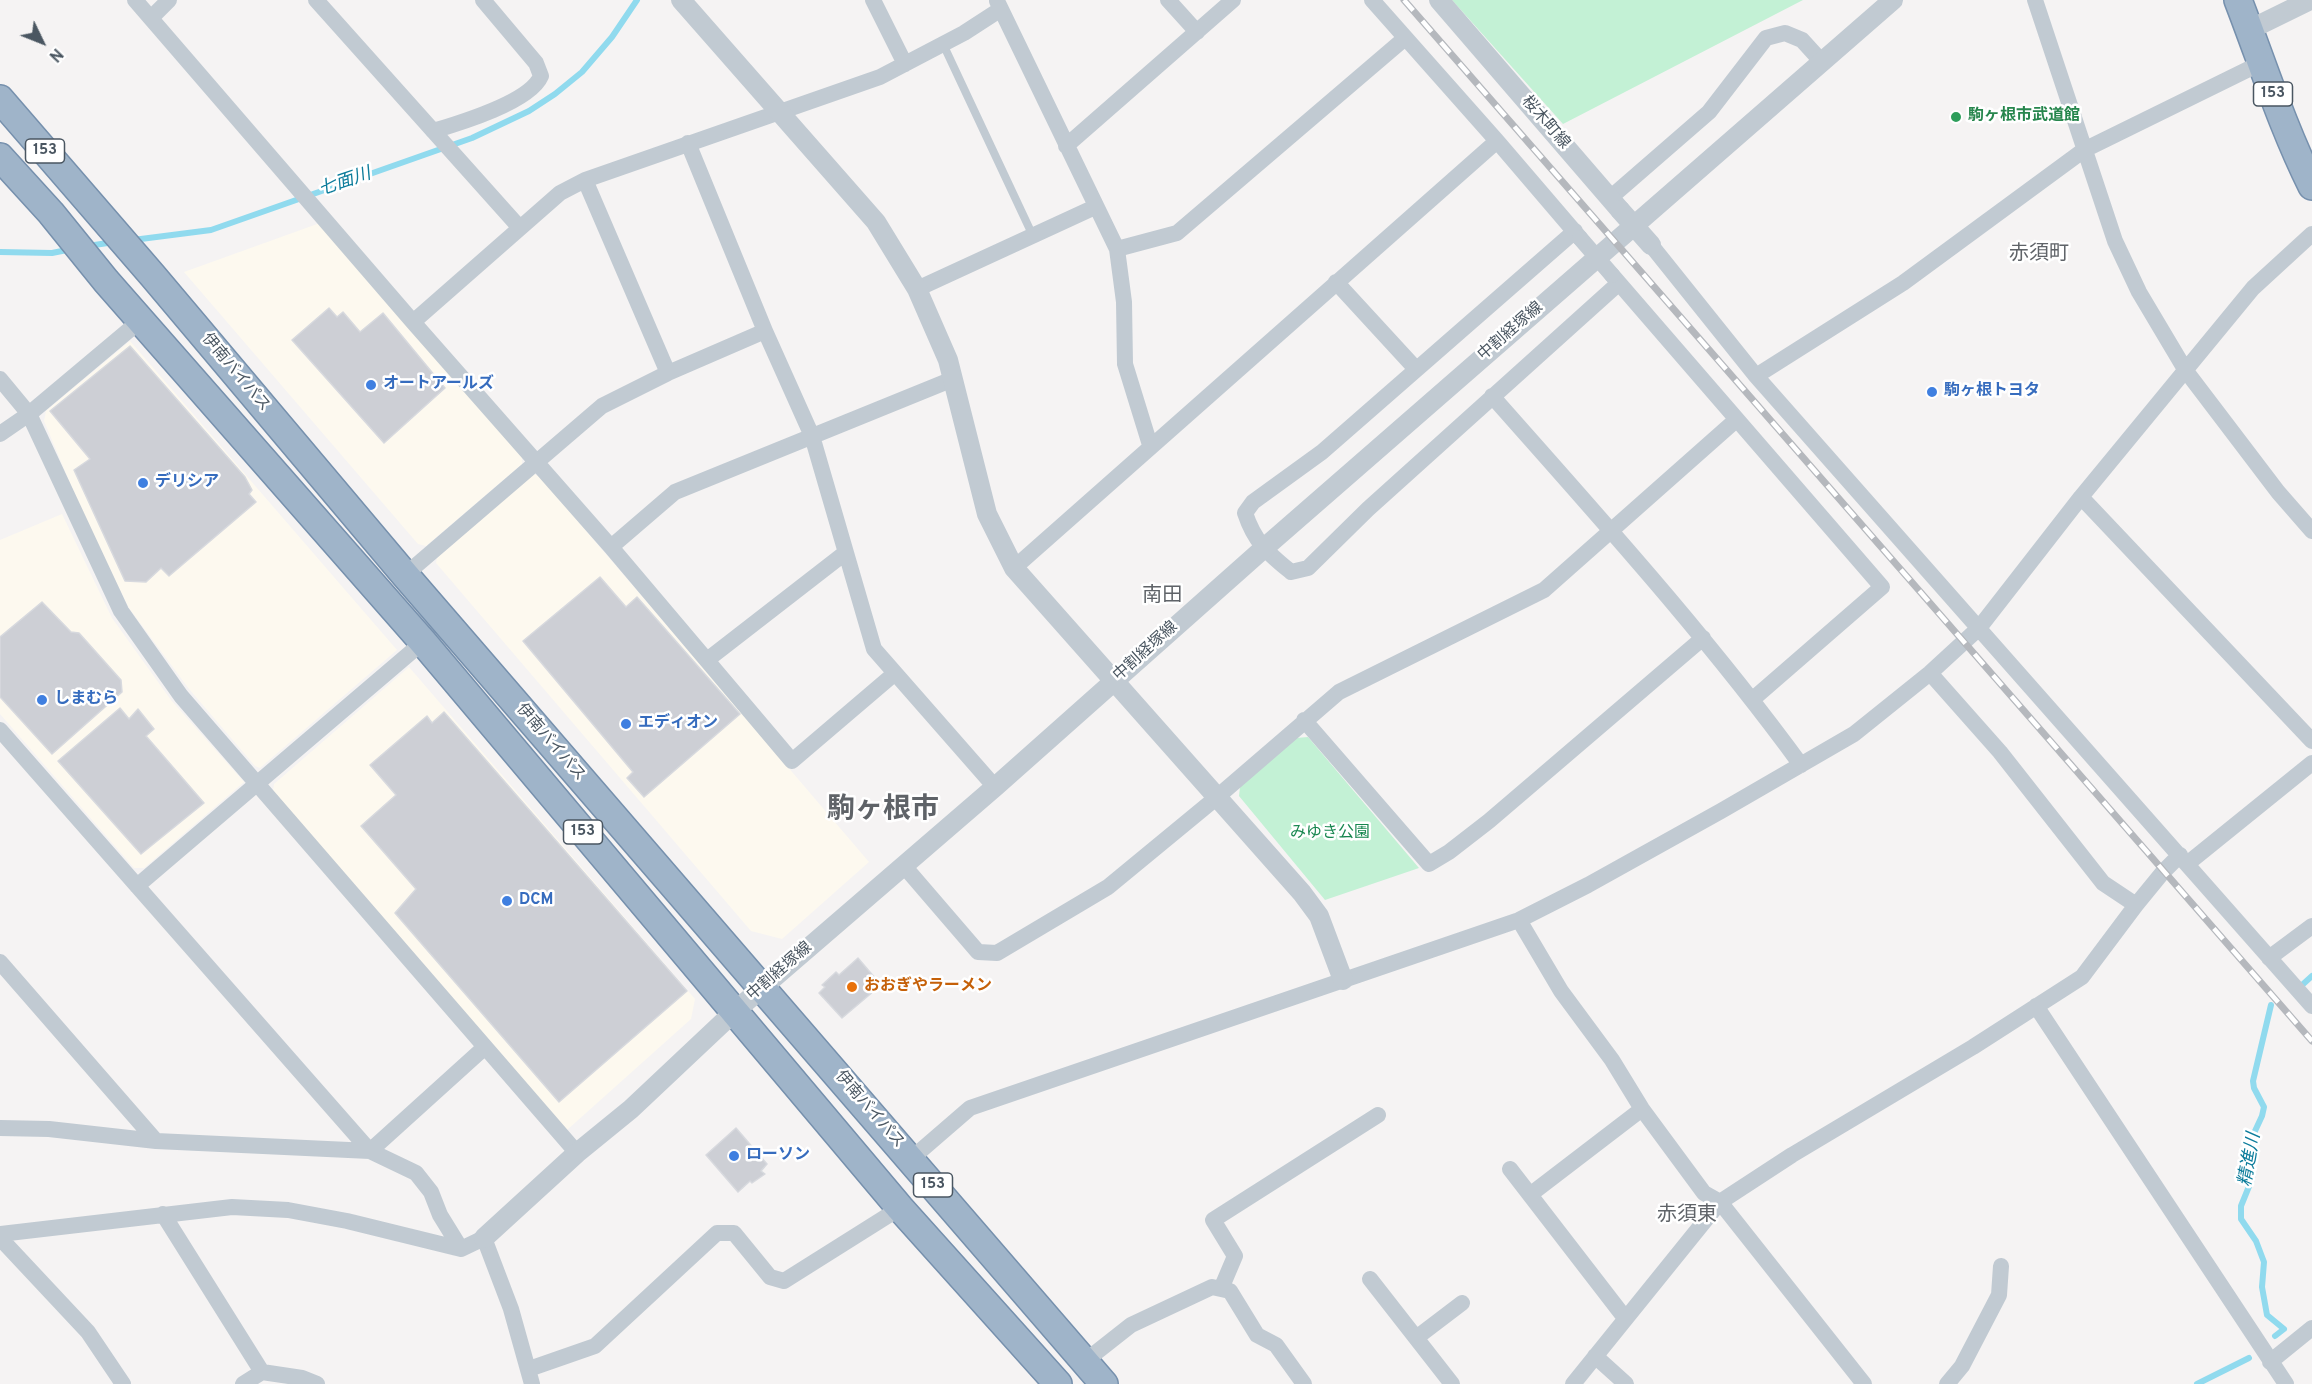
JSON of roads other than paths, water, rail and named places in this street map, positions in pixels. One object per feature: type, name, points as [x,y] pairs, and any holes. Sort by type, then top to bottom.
[{"type":"highway","name":"153","points":[[2238,0],[2251,29],[2283,122],[2312,186]]},
{"type":"highway","name":"伊南バイパス","points":[[0,99],[153,276],[405,575],[1104,1384]]},
{"type":"highway","name":"伊南バイパス","points":[[0,157],[423,642],[900,1208],[1058,1384]]},
{"type":"street","points":[[135,0],[611,547],[792,761],[894,674]]},
{"type":"street","points":[[151,18],[169,0]]},
{"type":"street","points":[[316,0],[520,228]]},
{"type":"street","points":[[436,134],[499,108],[532,89],[541,76],[536,63],[483,0]]},
{"type":"street","points":[[681,0],[876,222],[917,289],[948,360],[987,514],[1014,567],[1113,682],[1302,893],[1319,916],[1343,980]]},
{"type":"street","points":[[873,0],[905,64]]},
{"type":"street","points":[[1168,0],[1197,32]]},
{"type":"street","points":[[1066,146],[1233,0]]},
{"type":"street","points":[[1372,0],[1404,39],[1497,141],[1882,587],[1753,699]]},
{"type":"street","name":"桜木町線","points":[[1439,0],[1651,245]]},
{"type":"street","name":"中割経塚線","points":[[484,1238],[577,1153],[631,1110],[734,1012],[995,787],[1263,549],[1893,0]]},
{"type":"street","points":[[2035,0],[2115,241],[2139,292],[2186,371],[2278,492],[2312,531]]},
{"type":"street","points":[[2251,29],[2310,0]]},
{"type":"street","points":[[413,322],[560,193],[585,180],[880,77],[943,44],[999,4],[1117,249],[1124,302],[1125,364],[1150,445]]},
{"type":"street","points":[[1615,204],[1709,112],[1766,38],[1785,33],[1802,40],[1822,62]]},
{"type":"street","points":[[1117,249],[1177,233],[1404,39]]},
{"type":"street","points":[[1756,376],[1903,283],[2084,150],[2261,63]]},
{"type":"street","points":[[1014,567],[1497,141]]},
{"type":"street","points":[[688,143],[765,331],[812,436],[844,553],[874,649],[995,787]]},
{"type":"street","points":[[585,180],[668,373]]},
{"type":"street","points":[[917,289],[1095,207]]},
{"type":"street","points":[[911,1159],[970,1108],[1519,920],[1599,879],[1854,734],[1930,673],[1979,628],[2081,497],[2253,288],[2312,234]]},
{"type":"street","points":[[1577,235],[1416,369],[1322,452],[1253,502],[1245,513],[1251,532],[1263,549],[1290,572],[1308,568],[1368,509],[1492,396],[1615,279]]},
{"type":"street","points":[[1651,245],[1756,376],[2312,1006]]},
{"type":"street","points":[[1336,282],[1416,369]]},
{"type":"street","points":[[0,434],[29,414],[141,320]]},
{"type":"street","points":[[405,575],[602,406],[668,373],[765,331]]},
{"type":"street","points":[[0,379],[29,414],[121,611],[181,696],[577,1153]]},
{"type":"street","points":[[611,547],[675,492],[953,379]]},
{"type":"street","points":[[1492,396],[1703,638],[1753,699],[1801,765]]},
{"type":"street","points":[[904,866],[978,952],[997,954],[1108,887],[1339,692],[1544,590],[1736,420]]},
{"type":"street","points":[[2081,497],[2312,741]]},
{"type":"street","points":[[707,660],[844,553]]},
{"type":"street","points":[[1304,720],[1429,864],[1449,852],[1489,821],[1703,638]]},
{"type":"street","points":[[137,886],[423,642]]},
{"type":"street","points":[[1930,673],[2000,752],[2103,883],[2136,905]]},
{"type":"street","points":[[0,729],[370,1151]]},
{"type":"street","points":[[1573,1384],[1720,1202],[2082,977],[2163,872],[2184,860],[2312,763]]},
{"type":"street","points":[[1519,920],[1561,992],[1612,1060],[1642,1109],[1704,1193],[1720,1202],[1864,1384]]},
{"type":"street","points":[[2269,958],[2312,926]]},
{"type":"street","points":[[0,962],[156,1141]]},
{"type":"street","points":[[2036,1006],[2286,1384]]},
{"type":"street","points":[[370,1151],[485,1047]]},
{"type":"street","points":[[1531,1194],[1642,1109]]},
{"type":"street","points":[[1221,1289],[1235,1256],[1213,1220],[1378,1115]]},
{"type":"street","points":[[0,1128],[50,1129],[156,1141],[370,1151],[416,1173],[431,1192],[440,1215],[461,1249]]},
{"type":"street","points":[[1510,1169],[1625,1318]]},
{"type":"street","points":[[0,1236],[232,1206],[288,1210],[346,1221],[461,1249],[484,1238],[510,1309],[530,1377],[595,1346],[717,1233],[734,1233],[770,1276],[784,1281],[900,1208]]},
{"type":"street","points":[[163,1214],[262,1372]]},
{"type":"street","points":[[0,1236],[88,1332],[123,1384]]},
{"type":"street","points":[[1947,1384],[1962,1366],[1999,1295],[2001,1266]]},
{"type":"street","points":[[1370,1279],[1452,1384]]},
{"type":"street","points":[[1084,1362],[1131,1325],[1212,1287],[1230,1292],[1257,1335],[1276,1345],[1304,1384]]},
{"type":"street","points":[[1416,1338],[1462,1303]]},
{"type":"street","points":[[2270,1362],[2312,1328]]},
{"type":"street","points":[[1595,1356],[1626,1384]]},
{"type":"street","points":[[243,1384],[262,1372],[302,1377],[317,1384]]},
{"type":"lane","points":[[943,44],[1033,236]]},
{"type":"waterway","name":"七面川","points":[[133,240],[211,230],[472,138],[529,111],[582,72],[612,37],[637,0]]},
{"type":"waterway","name":"七面川","points":[[88,246],[114,242]]},
{"type":"waterway","name":"七面川","points":[[0,252],[52,253],[72,249]]},
{"type":"waterway","points":[[2301,986],[2312,976]]},
{"type":"waterway","name":"精進川","points":[[2271,1005],[2253,1081],[2254,1088],[2264,1107],[2255,1131],[2252,1179],[2241,1206],[2241,1219],[2256,1241],[2264,1262],[2262,1287],[2267,1315],[2284,1329],[2275,1336]]},
{"type":"waterway","name":"精進川","points":[[2197,1384],[2249,1358]]},
{"type":"railway","points":[[1404,0],[2312,1041]]},
{"type":"place","name":"駒ヶ根市武道館","points":[[1956,117]]},
{"type":"place","name":"オートアールズ","points":[[371,385]]},
{"type":"place","name":"駒ヶ根トヨタ","points":[[1932,392]]},
{"type":"place","name":"デリシア","points":[[143,483]]},
{"type":"place","name":"しまむら","points":[[42,700]]},
{"type":"place","name":"エディオン","points":[[626,724]]},
{"type":"place","name":"DCM","points":[[507,901]]},
{"type":"place","name":"おおぎやラーメン","points":[[852,987]]},
{"type":"place","name":"ローソン","points":[[734,1156]]},
{"type":"district","name":"赤須町","points":[[2039,255]]},
{"type":"district","name":"南田","points":[[1162,597]]},
{"type":"district","name":"駒ヶ根市","points":[[883,811]]},
{"type":"district","name":"赤須東","points":[[1687,1216]]},
{"type":"park label","name":"みゆき公園","points":[[1330,834]]}]
